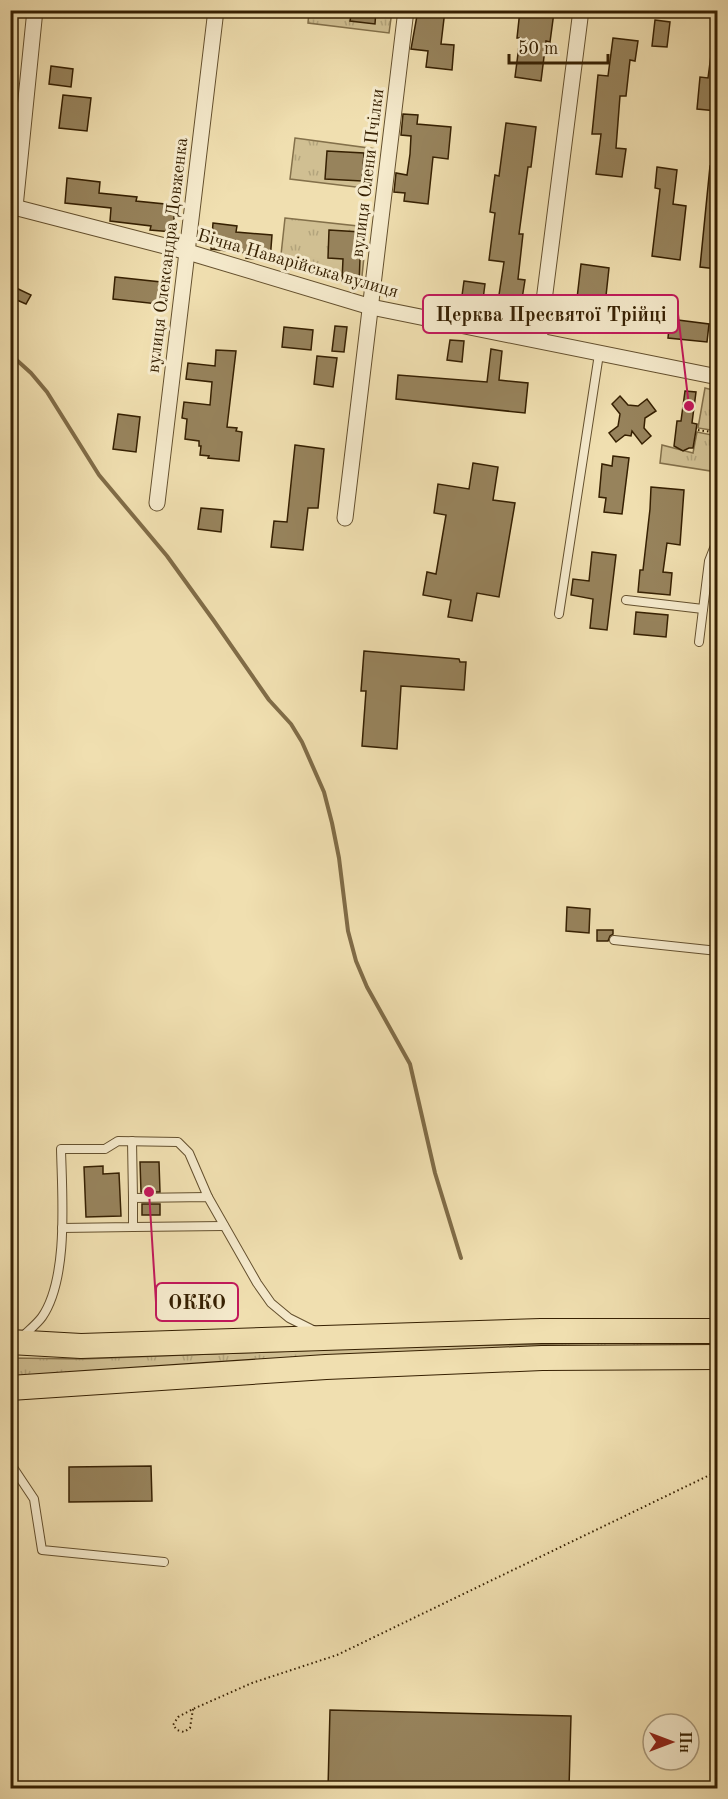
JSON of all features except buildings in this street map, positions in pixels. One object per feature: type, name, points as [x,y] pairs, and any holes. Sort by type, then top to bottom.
[{"type":"highway","points":[[13,1343],[81,1347],[541,1331],[717,1331]]},
{"type":"highway","points":[[10,1388],[338,1366],[542,1358],[717,1357]]},
{"type":"street","points":[[13,207],[35,10]]},
{"type":"street","name":"вулиця Олександра Довженка","points":[[157,503],[216,10]]},
{"type":"street","name":"вулиця Олени Пчілки","points":[[345,518],[406,10]]},
{"type":"street","points":[[539,340],[581,10]]},
{"type":"street","name":"Бічна Наварійська вулиця","points":[[13,207],[188,252],[370,307],[717,377]]},
{"type":"lane","points":[[559,614],[599,354]]},
{"type":"lane","points":[[699,642],[709,561],[717,538]]},
{"type":"lane","points":[[626,600],[703,609]]},
{"type":"lane","points":[[614,940],[717,951]]},
{"type":"lane","points":[[13,1343],[42,1317],[52,1294],[58,1270],[62,1228],[61,1149],[105,1149],[118,1141],[178,1142],[189,1153],[208,1197],[257,1283],[271,1303],[289,1318],[327,1338]]},
{"type":"lane","points":[[132,1141],[133,1227]]},
{"type":"lane","points":[[133,1198],[208,1197]]},
{"type":"lane","points":[[62,1228],[224,1226]]},
{"type":"lane","points":[[10,1463],[34,1499],[42,1550],[164,1562]]},
{"type":"path","points":[[698,430],[717,433]]},
{"type":"path","points":[[193,1709],[190,1728],[184,1732],[177,1730],[173,1725],[174,1721],[193,1709],[252,1683],[338,1655],[717,1471]]},
{"type":"green space","points":[[309,11],[392,11],[389,33],[308,23]]},
{"type":"green space","points":[[295,138],[376,149],[372,189],[290,179]]},
{"type":"green space","points":[[285,218],[367,227],[361,286],[280,264]]},
{"type":"green space","points":[[705,388],[717,391],[717,431],[698,428]]},
{"type":"green space","points":[[697,432],[717,436],[717,472],[660,463],[662,445],[693,453]]},
{"type":"green space","points":[[718,1341],[717,1350],[11,1377],[10,1358],[82,1359],[394,1347]]},
{"type":"waterway","points":[[10,354],[47,392],[99,475],[167,556],[269,700],[291,724],[302,742],[324,792],[332,823],[348,931],[356,961],[367,987],[410,1064],[435,1173],[461,1258]]},
{"type":"place","name":"Церква Пресвятої Трійці","points":[[689,406]]},
{"type":"place","name":"ОККО","points":[[149,1192]]}]
